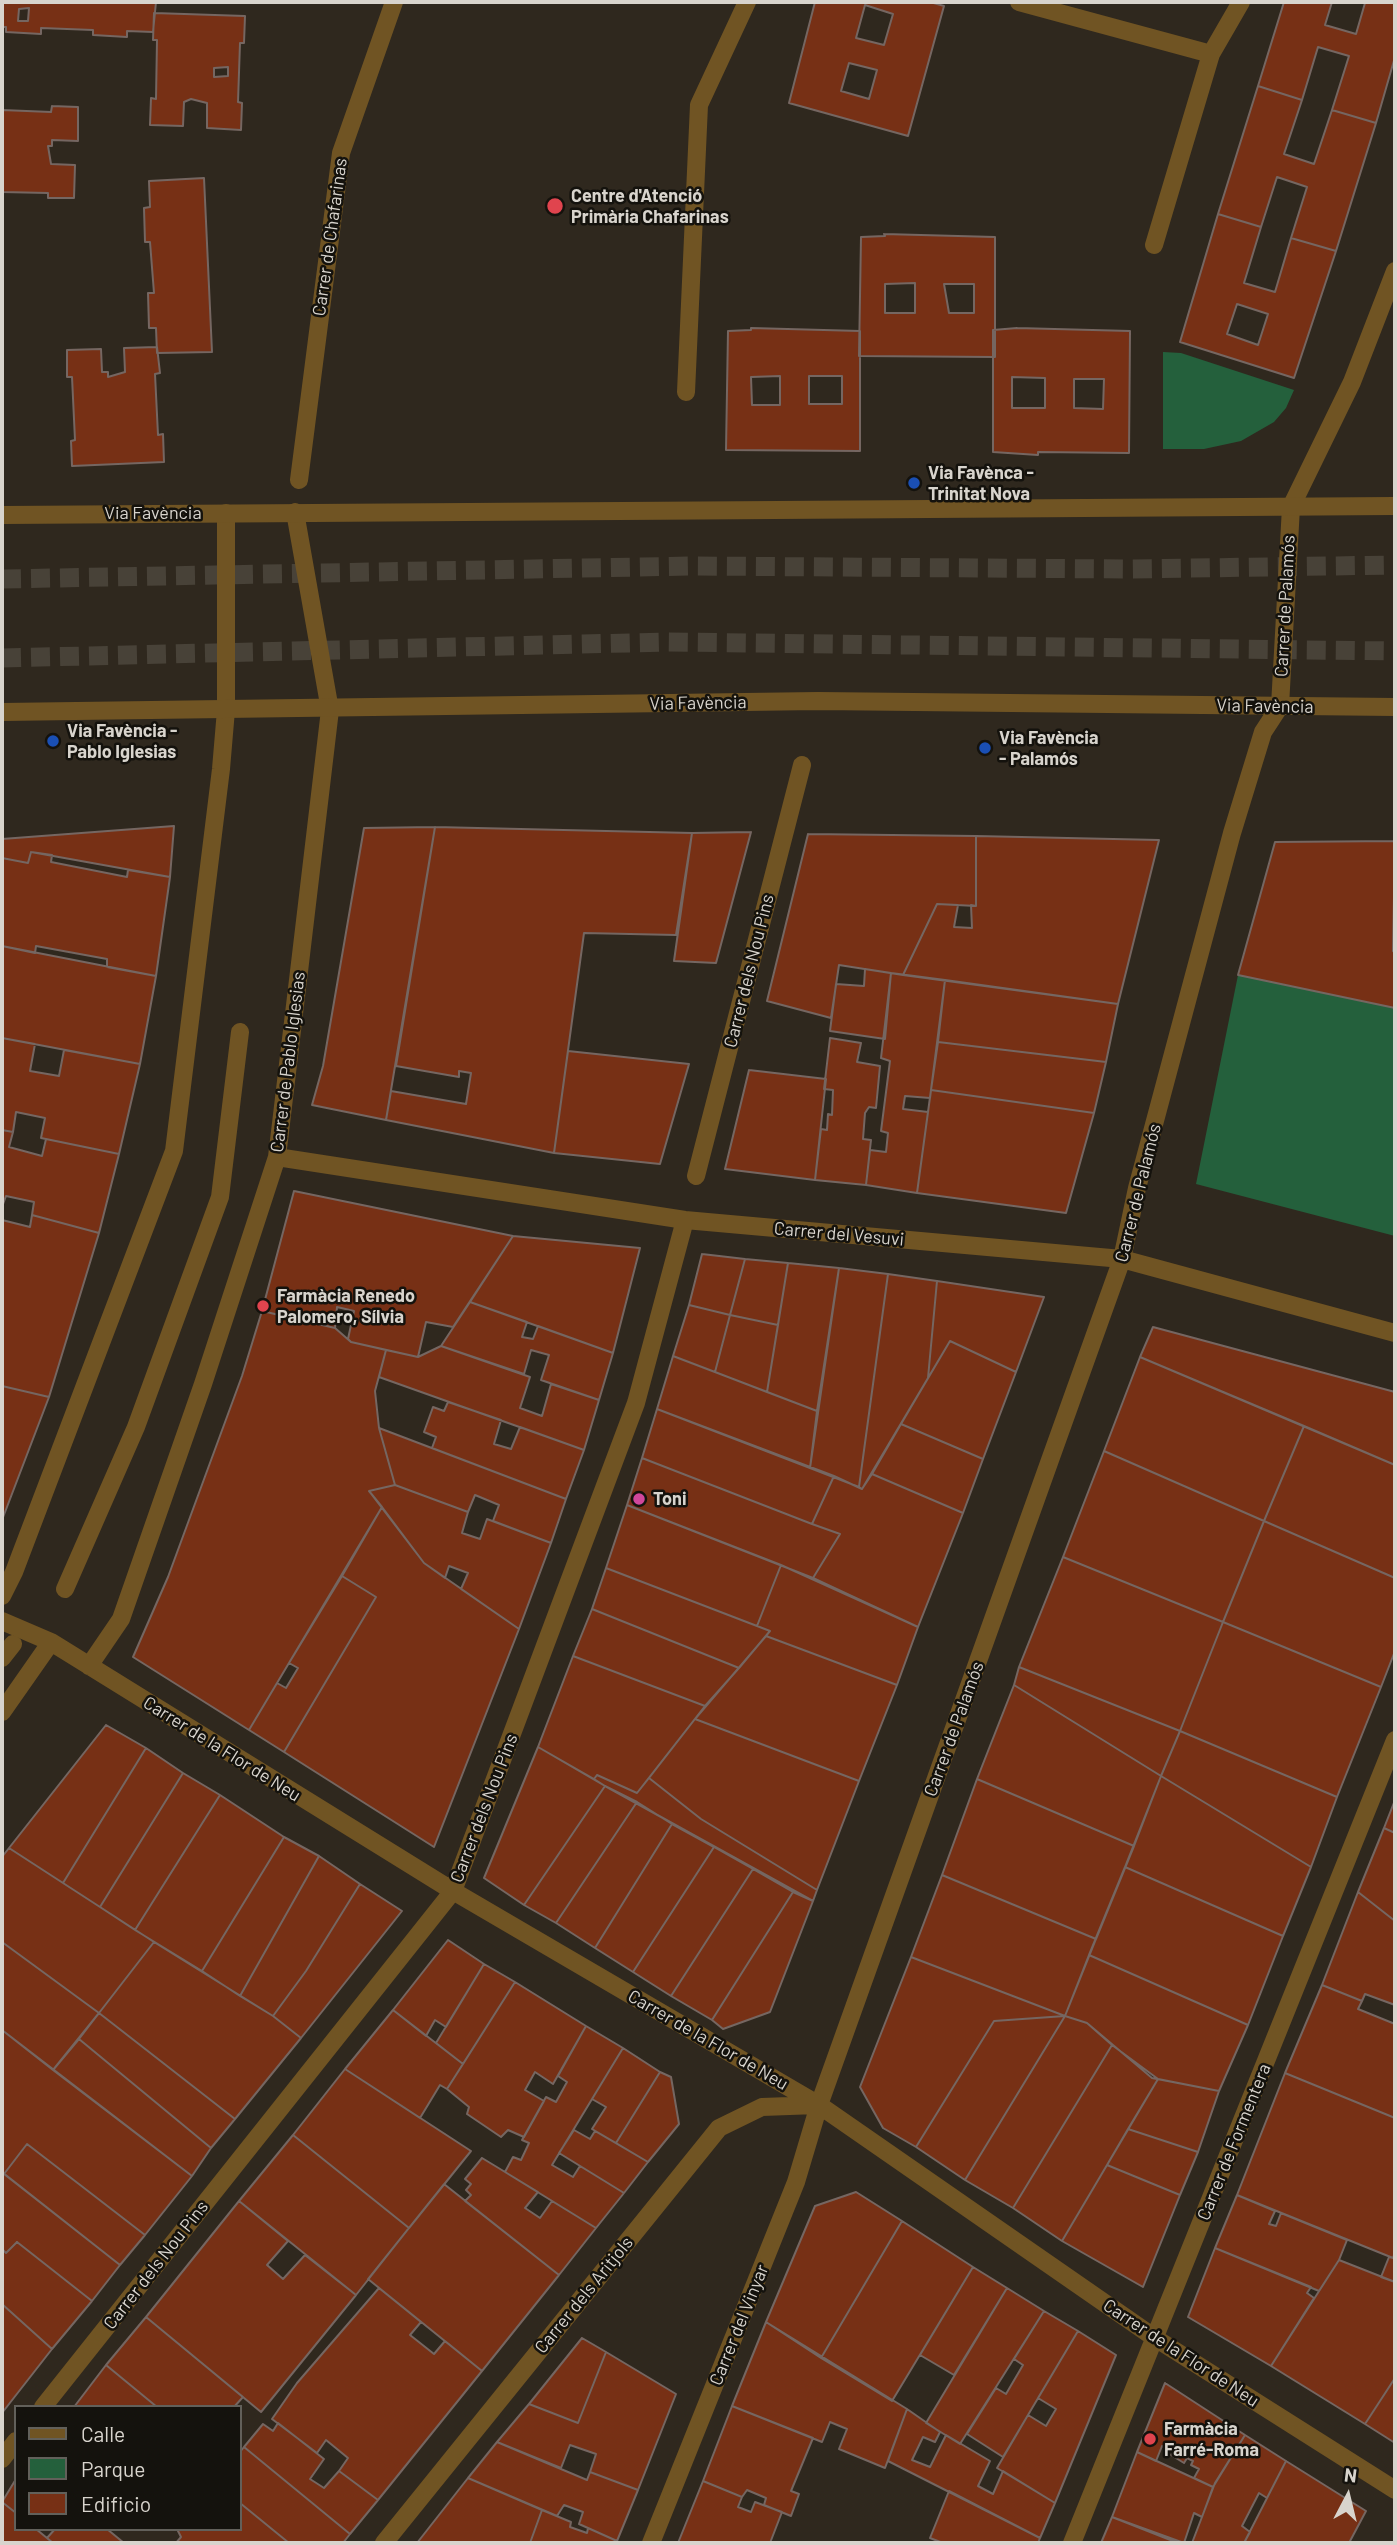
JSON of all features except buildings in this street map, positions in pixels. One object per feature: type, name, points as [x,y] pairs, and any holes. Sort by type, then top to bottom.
[{"type":"street","name":"Carrer de Chafarinas","points":[[299,480],[341,153],[394,2]]},
{"type":"street","points":[[686,393],[699,105],[747,2]]},
{"type":"street","points":[[1019,2],[1211,54]]},
{"type":"street","points":[[1154,246],[1211,54],[1241,2]]},
{"type":"street","name":"Carrer de Palamós","points":[[819,2105],[1122,1259],[1231,833],[1263,732],[1280,706],[1292,507],[1352,382],[1395,271]]},
{"type":"street","name":"Via Favència","points":[[2,515],[1395,506]]},
{"type":"street","name":"Carrer de Pablo Iglesias","points":[[89,1666],[121,1619],[203,1384],[277,1157],[330,710],[295,512]]},
{"type":"street","points":[[2,1596],[19,1559],[174,1151],[218,804],[226,710],[226,513]]},
{"type":"street","name":"Via Favència","points":[[2,712],[330,710],[818,701],[1395,707]]},
{"type":"street","name":"Carrer dels Nou Pins","points":[[696,1176],[802,765]]},
{"type":"street","points":[[65,1589],[136,1427],[220,1197],[240,1032]]},
{"type":"street","name":"Carrer del Vesuvi","points":[[277,1157],[685,1220],[1122,1259],[1395,1332]]},
{"type":"street","name":"Carrer dels Nou Pins","points":[[45,2405],[453,1891],[636,1403],[685,1220]]},
{"type":"street","name":"Carrer de la Flor de Neu","points":[[2,1622],[51,1642],[453,1891],[819,2105],[1155,2339],[1395,2490]]},
{"type":"street","points":[[2,1712],[51,1642]]},
{"type":"street","name":"Carrer de Formentera","points":[[1072,2543],[1395,1740]]},
{"type":"street","name":"Carrer dels Aritjols","points":[[384,2543],[719,2128],[762,2106],[819,2105]]},
{"type":"street","name":"Carrer del Vinyar","points":[[651,2543],[796,2182],[819,2105]]},
{"type":"street","points":[[2,2459],[14,2444]]},
{"type":"green space","points":[[1163,352],[1181,353],[1294,390],[1286,408],[1274,422],[1241,441],[1204,449],[1163,449]]},
{"type":"green space","points":[[1238,975],[1395,1008],[1395,1236],[1196,1184]]},
{"type":"tunnel","points":[[2,579],[692,566],[1129,569],[1395,565]]},
{"type":"tunnel","points":[[2,658],[668,642],[1395,651]]},
{"type":"place","name":"Centre d'Atenció Primària Chafarinas","points":[[555,206]]},
{"type":"place","name":"Via Favènca - Trinitat Nova","points":[[914,483]]},
{"type":"place","name":"Via Favència - Pablo Iglesias","points":[[53,741]]},
{"type":"place","name":"Via Favència - Palamós","points":[[985,748]]},
{"type":"place","name":"Farmàcia Renedo Palomero, Sílvia","points":[[263,1306]]},
{"type":"place","name":"Toni","points":[[639,1499]]},
{"type":"place","name":"Farmàcia Farré-Roma","points":[[1150,2439]]}]
